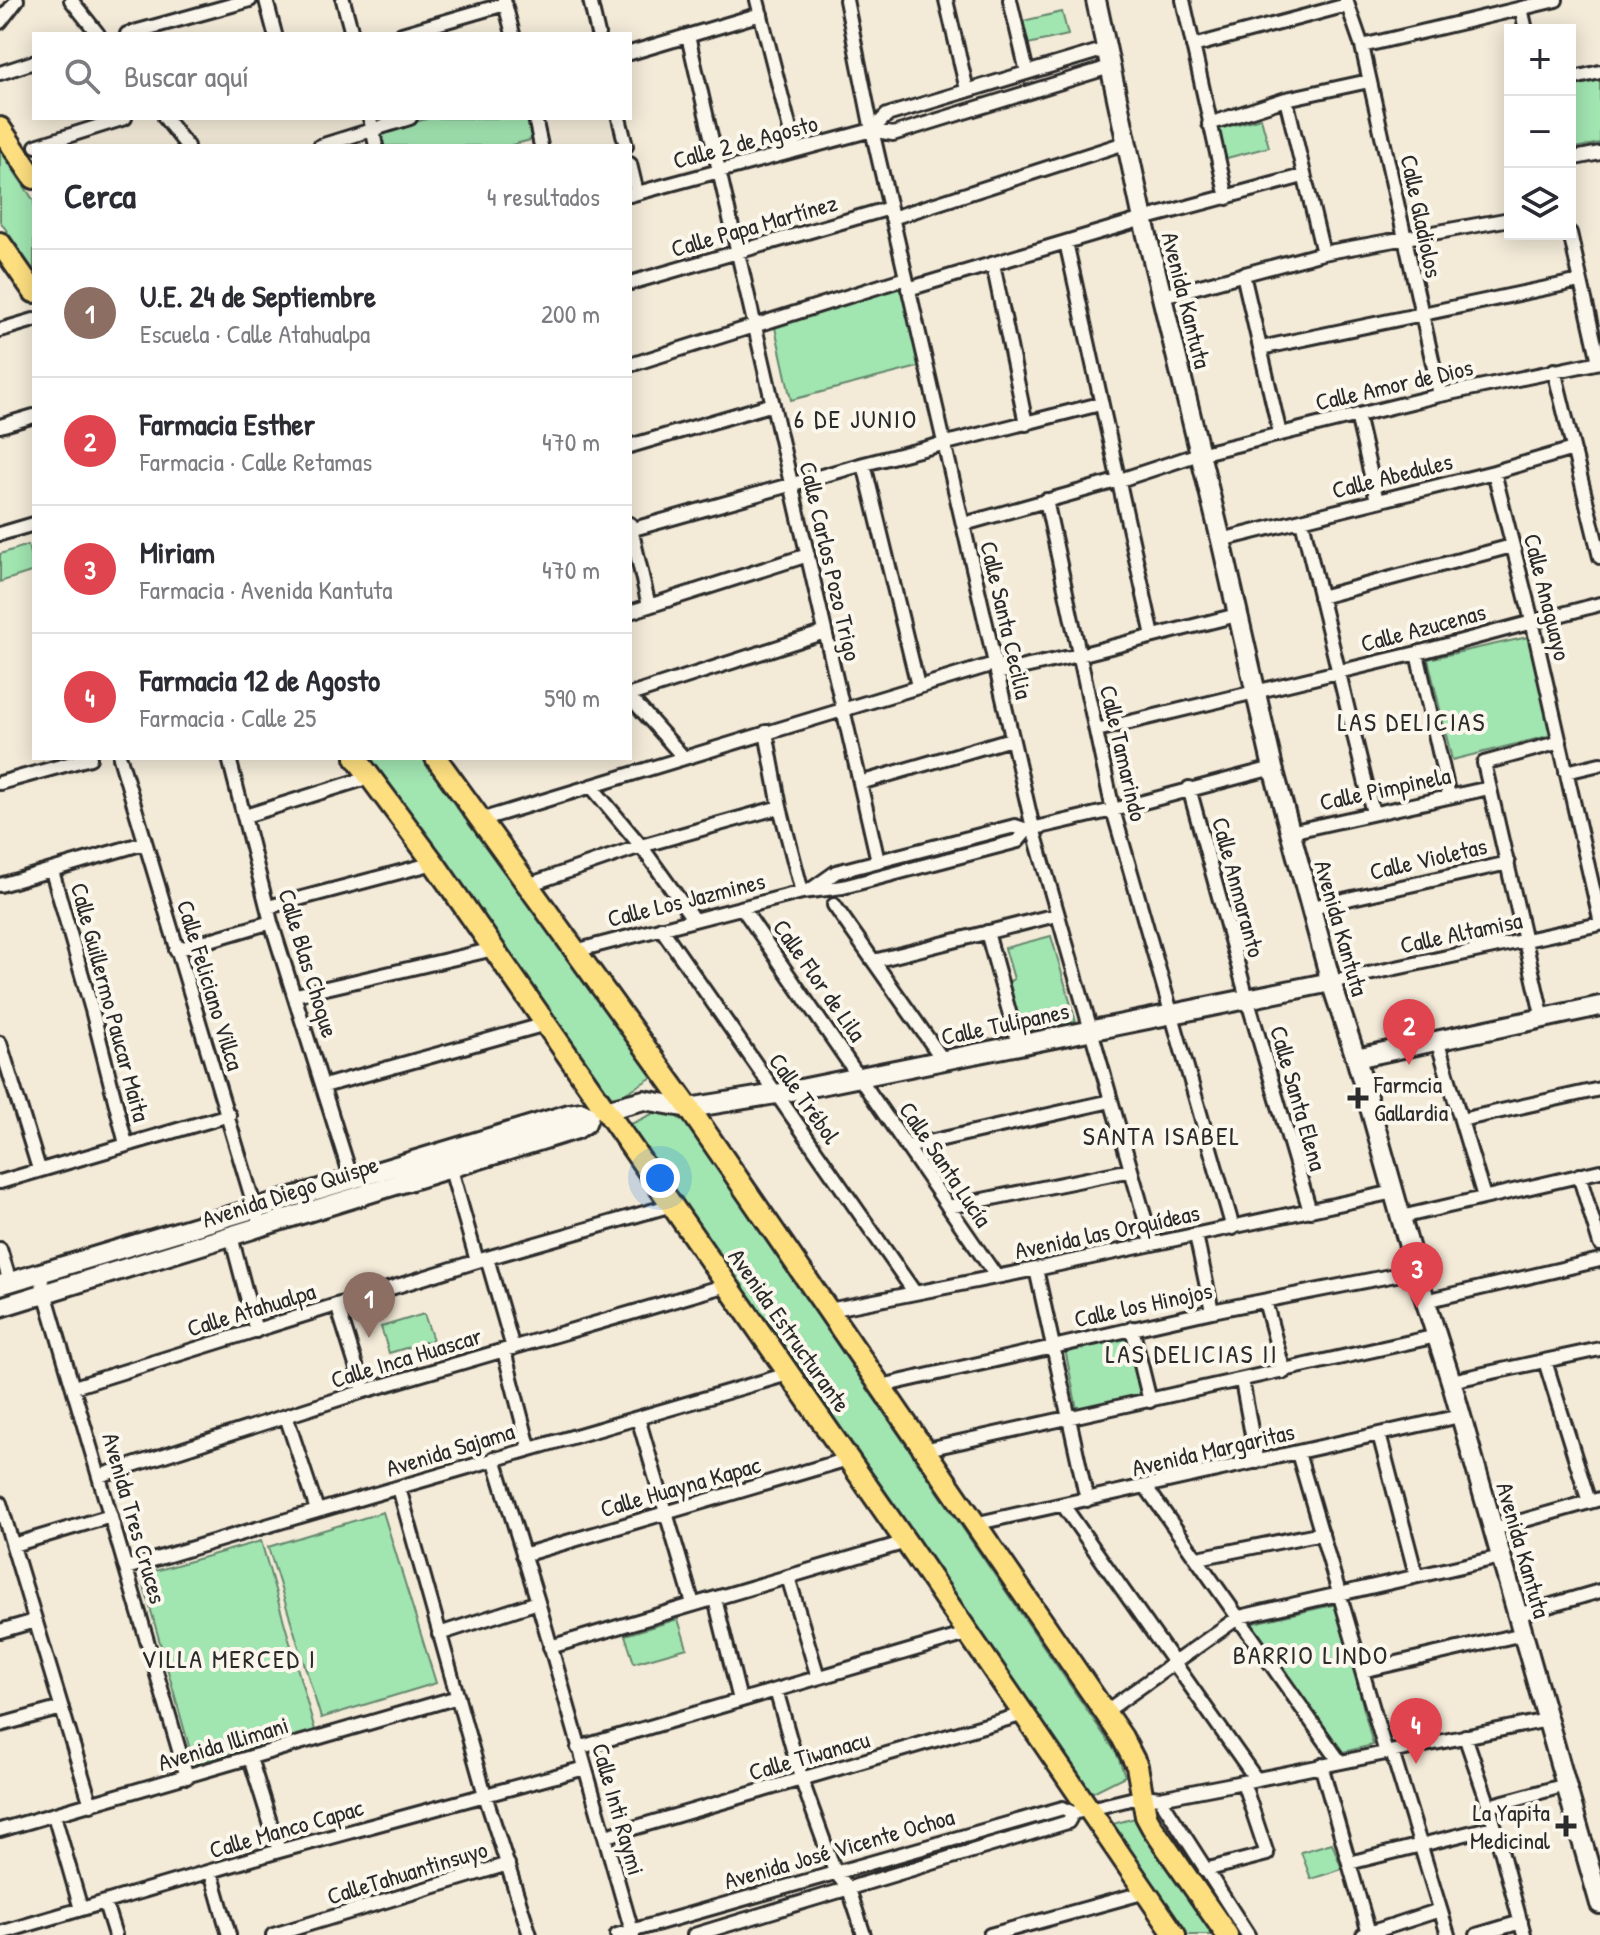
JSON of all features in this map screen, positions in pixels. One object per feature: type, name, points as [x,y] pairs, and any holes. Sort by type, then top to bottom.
[{"type":"main road","points":[[0,128],[29,148]]},
{"type":"main road","points":[[0,243],[32,289]]},
{"type":"main road","name":"Avenida Estructurante","points":[[357,760],[434,863],[546,1024],[597,1112],[672,1205],[906,1542],[1024,1714],[1081,1810],[1146,1892],[1175,1935]]},
{"type":"main road","name":"Avenida Estructurante","points":[[437,760],[689,1108],[1122,1737],[1151,1797],[1146,1816],[1227,1935]]},
{"type":"street","points":[[0,22],[17,0]]},
{"type":"street","points":[[71,0],[96,32]]},
{"type":"street","points":[[134,32],[250,0]]},
{"type":"street","points":[[266,0],[274,32]]},
{"type":"street","points":[[343,0],[351,32]]},
{"type":"street","points":[[590,0],[598,32]]},
{"type":"street","points":[[757,0],[795,149]]},
{"type":"street","name":"Calle Santa Cecilia","points":[[846,0],[872,130],[964,524],[1030,829],[1152,1243]]},
{"type":"street","points":[[946,0],[967,90]]},
{"type":"street","points":[[1010,0],[1027,72]]},
{"type":"street","name":"Avenida Kantuta","points":[[1096,0],[1143,219],[1273,768],[1331,982],[1451,1381],[1600,1904]]},
{"type":"street","points":[[1183,0],[1227,198]]},
{"type":"street","points":[[1362,46],[1556,0]]},
{"type":"street","points":[[408,32],[504,2],[512,32]]},
{"type":"street","points":[[1193,46],[1346,2]]},
{"type":"street","name":"Calle Gladiolos","points":[[1346,2],[1362,46],[1440,395]]},
{"type":"street","points":[[1521,8],[1525,24]]},
{"type":"street","points":[[632,52],[761,14]]},
{"type":"street","name":"Calle Carlos Pozo Trigo","points":[[688,36],[878,861]]},
{"type":"street","name":"Calle 2 de Agosto","points":[[872,130],[887,115],[967,90],[1027,72],[1108,58]]},
{"type":"street","name":"Calle 2 de Agosto","points":[[634,194],[872,130],[893,134],[1108,58]]},
{"type":"street","points":[[0,73],[32,63]]},
{"type":"street","points":[[1576,78],[1600,72]]},
{"type":"street","points":[[1209,124],[1286,99],[1369,81]]},
{"type":"street","points":[[1286,99],[1323,253]]},
{"type":"street","points":[[42,144],[119,120]]},
{"type":"street","points":[[167,120],[185,144]]},
{"type":"street","points":[[325,144],[371,124],[397,120]]},
{"type":"street","points":[[535,120],[541,144]]},
{"type":"street","points":[[620,120],[626,144]]},
{"type":"street","points":[[371,124],[376,144]]},
{"type":"street","name":"Calle Papa Martínez","points":[[632,282],[891,213],[1128,142]]},
{"type":"street","points":[[1576,158],[1600,153]]},
{"type":"street","points":[[632,364],[907,283],[993,264],[1303,176]]},
{"type":"street","points":[[1163,296],[1323,253],[1504,220]]},
{"type":"street","points":[[1571,240],[1600,362]]},
{"type":"street","points":[[1066,242],[1153,636]]},
{"type":"street","points":[[993,264],[1026,424]]},
{"type":"street","points":[[1243,274],[1280,434]]},
{"type":"street","points":[[1261,348],[1421,317],[1580,281]]},
{"type":"street","points":[[0,330],[32,321]]},
{"type":"street","name":"Calle Amor de Dios","points":[[964,524],[1199,454],[1440,395],[1600,362]]},
{"type":"street","points":[[1554,370],[1596,525],[1600,557]]},
{"type":"street","points":[[632,445],[773,404]]},
{"type":"street","points":[[632,527],[1100,404]]},
{"type":"street","points":[[1357,415],[1377,501]]},
{"type":"street","points":[[0,426],[32,417]]},
{"type":"street","name":"Calle Abedules","points":[[1221,540],[1494,472],[1573,449]]},
{"type":"street","points":[[864,464],[918,686]]},
{"type":"street","name":"Calle Anaguayo","points":[[1494,472],[1532,621],[1600,922]]},
{"type":"street","name":"Calle Tamarindo","points":[[1046,500],[1113,810],[1233,1228]]},
{"type":"street","points":[[1302,521],[1373,813]]},
{"type":"street","points":[[0,534],[32,525]]},
{"type":"street","points":[[632,536],[649,606]]},
{"type":"street","points":[[1320,597],[1512,546]]},
{"type":"street","points":[[632,611],[808,555]]},
{"type":"street","name":"Calle Azucenas","points":[[1097,730],[1417,653],[1600,604]]},
{"type":"street","points":[[480,820],[918,686],[995,668],[1079,655],[1237,615]]},
{"type":"street","points":[[632,695],[825,632]]},
{"type":"street","points":[[1417,653],[1449,796]]},
{"type":"street","points":[[632,698],[684,758]]},
{"type":"street","points":[[766,732],[780,807],[806,892]]},
{"type":"street","points":[[860,783],[1011,739]]},
{"type":"street","points":[[1543,1019],[1484,763],[1560,742]]},
{"type":"street","points":[[0,783],[83,760]]},
{"type":"street","name":"Calle Feliciano Villca","points":[[121,760],[258,1217]]},
{"type":"street","name":"Calle Blas Choque","points":[[230,760],[271,922],[352,1180]]},
{"type":"street","points":[[1566,772],[1600,764]]},
{"type":"street","name":"Calle Los Jazmines","points":[[806,892],[836,872],[1015,826],[1030,829],[1113,810],[1273,768]]},
{"type":"street","points":[[245,816],[370,777]]},
{"type":"street","points":[[591,786],[641,846],[694,920]]},
{"type":"street","name":"Calle Anmaranto","points":[[1189,788],[1247,998]]},
{"type":"street","name":"Calle Pimpinela","points":[[1290,832],[1489,788]]},
{"type":"street","points":[[528,885],[641,846],[780,807]]},
{"type":"street","name":"Calle Los Jazmines","points":[[575,951],[806,892],[843,887],[1018,841],[1030,829]]},
{"type":"street","points":[[0,885],[144,843]]},
{"type":"street","points":[[268,907],[434,863]]},
{"type":"street","name":"Calle Violetas","points":[[1312,907],[1508,863]]},
{"type":"street","name":"Calle Guillermo Paucar Maita","points":[[52,871],[126,1144]]},
{"type":"street","points":[[834,905],[943,1060]]},
{"type":"street","name":"Calle Flor de Lila","points":[[743,909],[860,1076]]},
{"type":"street","points":[[874,961],[1056,915]]},
{"type":"street","points":[[176,950],[271,922]]},
{"type":"street","name":"Calle Altamisa","points":[[1331,982],[1600,922]]},
{"type":"street","name":"Calle Trébol","points":[[661,928],[915,1293]]},
{"type":"street","points":[[987,932],[1018,1044]]},
{"type":"street","points":[[296,995],[494,949]]},
{"type":"street","name":"Calle Tulipanes","points":[[689,1108],[776,1094],[1331,982]]},
{"type":"street","name":"Calle Santa Elena","points":[[1247,998],[1310,1211]]},
{"type":"street","points":[[1356,1058],[1600,1006]]},
{"type":"street","points":[[324,1086],[546,1024]]},
{"type":"street","points":[[1437,1040],[1484,1197]]},
{"type":"street","points":[[0,1043],[5,1080],[39,1169]]},
{"type":"street","name":"Calle Santa Lucía","points":[[860,1076],[996,1276]]},
{"type":"street","points":[[1461,1120],[1600,1089]]},
{"type":"street","name":"Avenida Diego Quispe","points":[[0,1307],[231,1236],[258,1217],[352,1180],[569,1114],[597,1112],[633,1101],[653,1100],[689,1108]]},
{"type":"street","points":[[907,1147],[1111,1101]]},
{"type":"street","name":"Avenida Diego Quispe","points":[[5,1284],[39,1272],[450,1166],[577,1129],[597,1112]]},
{"type":"street","points":[[0,1182],[229,1115]]},
{"type":"street","points":[[450,1166],[482,1259],[508,1349],[529,1447]]},
{"type":"street","points":[[948,1207],[1131,1170]]},
{"type":"street","points":[[1401,1217],[1600,1171]]},
{"type":"street","points":[[1579,1175],[1600,1244]]},
{"type":"street","name":"Avenida las Orquídeas","points":[[829,1310],[1394,1192]]},
{"type":"street","name":"Calle Atahualpa","points":[[74,1387],[482,1259],[672,1205]]},
{"type":"street","points":[[1196,1235],[1212,1311]]},
{"type":"street","points":[[231,1236],[256,1331]]},
{"type":"street","points":[[0,1249],[5,1284]]},
{"type":"street","points":[[1425,1301],[1600,1260]]},
{"type":"street","points":[[1036,1269],[1087,1500]]},
{"type":"street","name":"Calle los Hinojos","points":[[881,1386],[1132,1328],[1416,1271]]},
{"type":"street","name":"Avenida Tres Cruces","points":[[39,1272],[187,1777]]},
{"type":"street","name":"Calle Inca Huascar","points":[[99,1476],[364,1391],[727,1285]]},
{"type":"street","points":[[1265,1301],[1284,1372]]},
{"type":"street","points":[[337,1305],[364,1391]]},
{"type":"street","points":[[1132,1328],[1150,1401]]},
{"type":"street","points":[[923,1450],[1437,1336]]},
{"type":"street","points":[[1451,1381],[1600,1349]]},
{"type":"street","points":[[1493,1529],[1594,1500],[1545,1361]]},
{"type":"street","name":"Avenida Sajama","points":[[126,1568],[529,1447],[788,1374]]},
{"type":"street","points":[[1242,1381],[1257,1462]]},
{"type":"street","points":[[286,1416],[317,1510]]},
{"type":"street","name":"Avenida Margaritas","points":[[974,1524],[1460,1416]]},
{"type":"street","points":[[638,1418],[693,1604]]},
{"type":"street","points":[[1379,1434],[1416,1575]]},
{"type":"street","points":[[1298,1453],[1362,1671],[1448,1935]]},
{"type":"street","name":"Calle Inti Raymi","points":[[494,1458],[632,1933]]},
{"type":"street","name":"Calle Huayna Kapac","points":[[523,1555],[848,1459]]},
{"type":"street","points":[[1146,1487],[1340,1762]]},
{"type":"street","points":[[399,1488],[485,1795],[530,1935]]},
{"type":"street","points":[[0,1505],[91,1805]]},
{"type":"street","points":[[1063,1505],[1250,1781],[1267,1854],[1205,1870]]},
{"type":"street","points":[[13,1545],[111,1516]]},
{"type":"street","points":[[1198,1558],[1322,1533]]},
{"type":"street","points":[[550,1647],[906,1542]]},
{"type":"street","points":[[1105,1712],[1239,1617],[1501,1557]]},
{"type":"street","points":[[788,1577],[818,1677]]},
{"type":"street","points":[[1362,1671],[1520,1625],[1600,1591]]},
{"type":"street","points":[[715,1599],[740,1700]]},
{"type":"street","points":[[439,1634],[538,1602]]},
{"type":"street","points":[[0,1631],[35,1621]]},
{"type":"street","points":[[578,1748],[967,1634]]},
{"type":"street","points":[[776,1690],[802,1781],[835,1872],[849,1889],[864,1935]]},
{"type":"street","name":"Avenida Illimani","points":[[0,1830],[458,1697]]},
{"type":"street","points":[[0,1725],[62,1708]]},
{"type":"street","name":"Calle Tiwanacu","points":[[606,1836],[1024,1714]]},
{"type":"street","points":[[694,1935],[1068,1822],[1081,1810],[1250,1781],[1547,1720]]},
{"type":"street","points":[[1465,1736],[1489,1806],[1523,1928],[1477,1935]]},
{"type":"street","points":[[250,1758],[279,1851]]},
{"type":"street","points":[[1321,1765],[1366,1934],[1440,1910]]},
{"type":"street","name":"Calle Manco Capac","points":[[0,1933],[279,1851],[585,1768]]},
{"type":"street","points":[[1489,1806],[1566,1785]]},
{"type":"street","name":"Avenida Estructurante","points":[[1151,1797],[1248,1935]]},
{"type":"street","name":"Avenida José Vicente Ochoa","points":[[617,1935],[1063,1808],[1081,1810]]},
{"type":"street","points":[[54,1815],[81,1909]]},
{"type":"street","points":[[1349,1863],[1493,1827]]},
{"type":"street","points":[[1581,1839],[1600,1835]]},
{"type":"street","name":"CalleTahuantinsuyo","points":[[273,1935],[306,1931],[508,1864]]},
{"type":"street","points":[[211,1872],[229,1935]]},
{"type":"street","points":[[990,1935],[1146,1892]]},
{"type":"street","points":[[105,1903],[115,1935]]},
{"type":"green space","points":[[1062,12],[1068,35],[1028,44],[1023,21]]},
{"type":"green space","points":[[1600,80],[1600,143],[1576,148],[1576,86]]},
{"type":"green space","points":[[1261,118],[1269,147],[1223,159],[1215,130]]},
{"type":"green space","points":[[423,120],[533,120],[538,138],[516,144],[382,144],[379,132]]},
{"type":"green space","points":[[0,150],[32,198],[32,268],[0,221]]},
{"type":"green space","points":[[901,288],[922,366],[791,400],[774,323]]},
{"type":"green space","points":[[28,545],[32,572],[0,582],[0,554]]},
{"type":"green space","points":[[1528,637],[1552,735],[1452,760],[1428,659]]},
{"type":"green space","points":[[370,760],[430,760],[656,1075],[614,1100]]},
{"type":"green space","points":[[1051,936],[1076,1022],[1020,1032],[1002,985],[1014,979],[1005,948]]},
{"type":"green space","points":[[656,1112],[672,1114],[686,1123],[1117,1754],[1125,1776],[1091,1793],[627,1126]]},
{"type":"green space","points":[[424,1314],[433,1340],[389,1353],[381,1327]]},
{"type":"green space","points":[[1129,1336],[1142,1396],[1077,1409],[1065,1349]]},
{"type":"green space","points":[[383,1512],[436,1683],[321,1718],[268,1547]]},
{"type":"green space","points":[[261,1541],[315,1730],[194,1764],[141,1575]]},
{"type":"green space","points":[[1337,1604],[1373,1745],[1343,1752],[1249,1624]]},
{"type":"green space","points":[[678,1619],[687,1648],[634,1663],[625,1635]]},
{"type":"green space","points":[[1139,1817],[1219,1935],[1185,1935],[1109,1825]]},
{"type":"green space","points":[[1332,1843],[1342,1869],[1311,1879],[1301,1852]]},
{"type":"place","name":"Farmacia Esther","points":[[1409,1065]]},
{"type":"place","name":"Farmcia Gallardia","points":[[1358,1098]]},
{"type":"place","name":"Miriam","points":[[1417,1308]]},
{"type":"place","name":"U.E. 24 de Septiembre","points":[[369,1338]]},
{"type":"place","name":"Farmacia 12 de Agosto","points":[[1416,1764]]},
{"type":"place","name":"La Yapita Medicinal","points":[[1566,1826]]},
{"type":"district","name":"6 DE JUNIO","points":[[856,418]]},
{"type":"district","name":"LAS DELICIAS","points":[[1412,721]]},
{"type":"district","name":"SANTA ISABEL","points":[[1162,1135]]},
{"type":"district","name":"LAS DELICIAS II","points":[[1192,1353]]},
{"type":"district","name":"BARRIO LINDO","points":[[1311,1654]]},
{"type":"district","name":"VILLA MERCED I","points":[[229,1658]]}]
